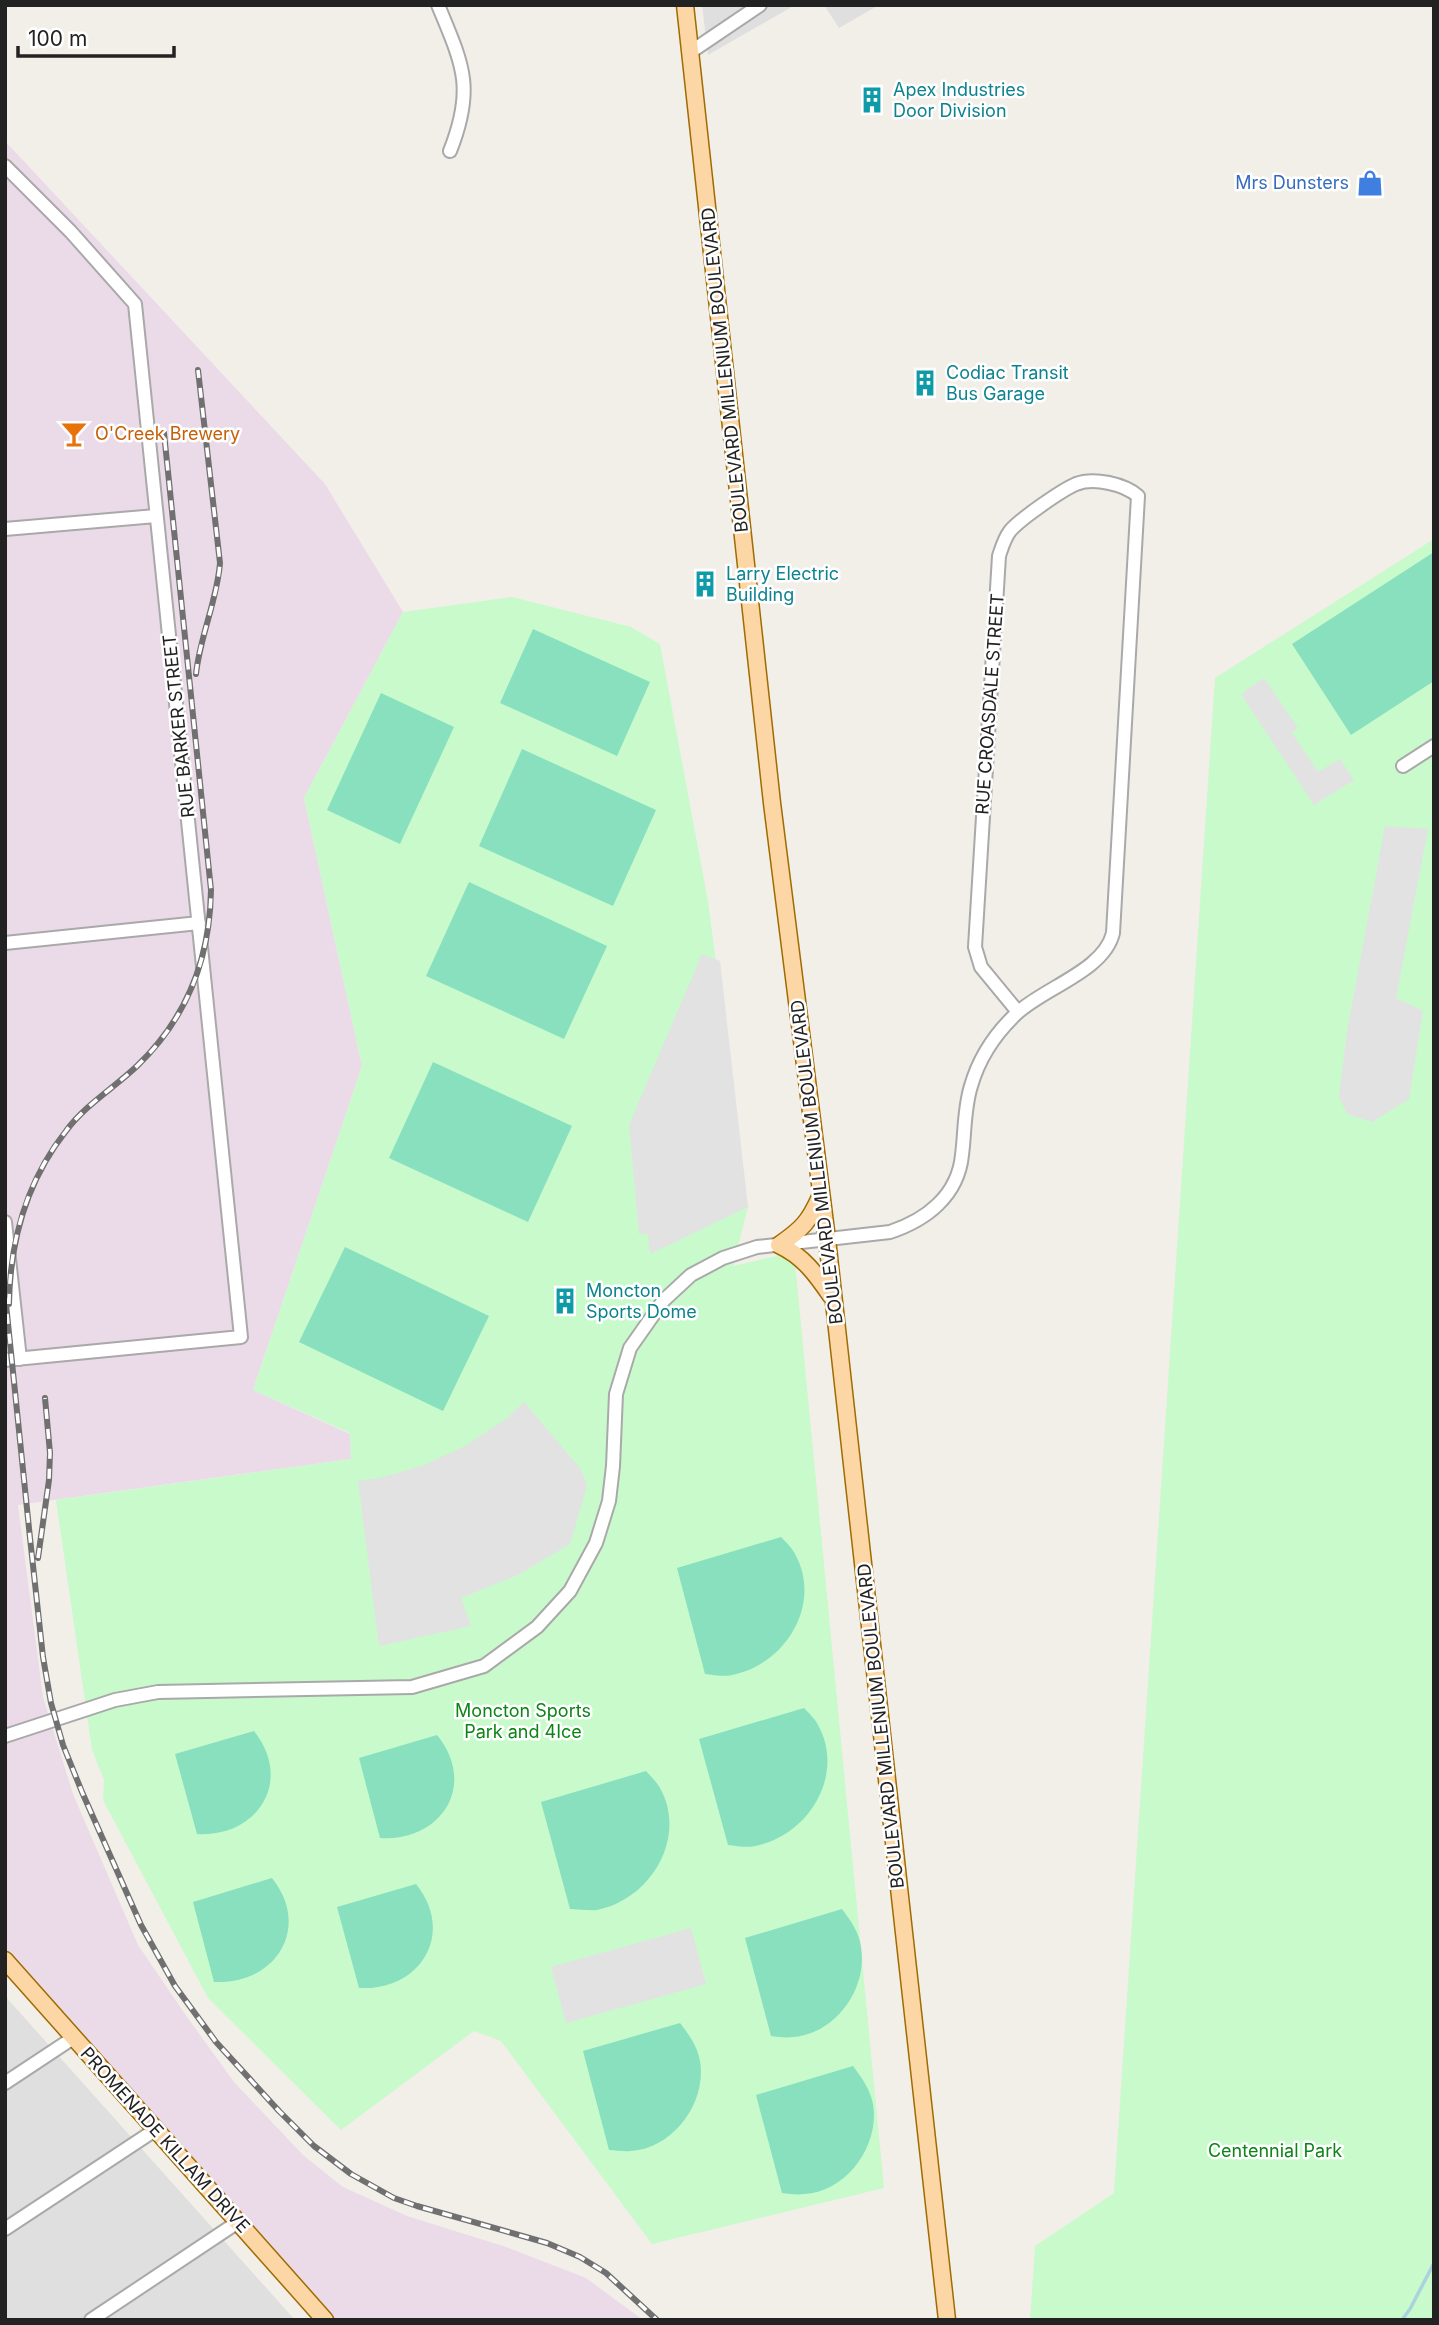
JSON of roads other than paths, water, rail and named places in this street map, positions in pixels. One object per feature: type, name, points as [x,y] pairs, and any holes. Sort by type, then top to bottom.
[{"type":"main road","name":"BOULEVARD MILLENIUM BOULEVARD","points":[[685,5],[772,803],[834,1299],[947,2320]]},
{"type":"main road","points":[[821,1194],[811,1219],[779,1245],[803,1259],[834,1299]]},
{"type":"main road","name":"PROMENADE KILLAM DRIVE","points":[[5,1960],[321,2319]]},
{"type":"street","points":[[438,5],[461,60],[464,96],[461,122],[450,151]]},
{"type":"street","points":[[689,53],[760,5]]},
{"type":"street","name":"RUE BARKER STREET","points":[[7,170],[71,232],[135,304],[242,1337],[20,1359]]},
{"type":"street","name":"RUE CROASDALE STREET","points":[[1091,482],[1128,487],[1138,496],[1111,944],[1097,960],[1018,1012],[981,967],[975,947],[999,556],[1003,542],[1021,520],[1075,485],[1091,482]]},
{"type":"street","points":[[5,529],[156,516]]},
{"type":"street","points":[[1403,766],[1434,747]]},
{"type":"street","points":[[5,943],[199,923]]},
{"type":"street","points":[[9,1736],[115,1700],[158,1692],[412,1687],[484,1666],[537,1627],[570,1591],[596,1543],[609,1501],[616,1394],[630,1348],[663,1301],[691,1275],[723,1258],[757,1247],[890,1232],[928,1215],[944,1199],[955,1180],[962,1159],[971,1086],[978,1066],[997,1034],[1018,1012]]},
{"type":"street","points":[[5,1223],[20,1359],[5,1360]]},
{"type":"street","points":[[5,2083],[74,2038]]},
{"type":"street","points":[[5,2229],[155,2130]]},
{"type":"street","points":[[91,2320],[238,2222]]},
{"type":"waterway","points":[[1402,2320],[1434,2263]]},
{"type":"railway","points":[[196,674],[220,563],[198,370]]},
{"type":"railway","points":[[9,1304],[17,1235],[40,1171],[52,1150],[74,1122],[137,1066],[170,1028],[192,986],[206,940],[211,890],[164,433]]},
{"type":"railway","points":[[5,1294],[43,1657],[51,1703],[63,1745],[82,1792],[141,1925],[175,1986],[216,2042],[279,2111],[314,2146],[351,2174],[394,2198],[547,2243],[580,2257],[606,2273],[657,2320]]},
{"type":"railway","points":[[38,1558],[49,1480],[50,1453],[45,1398]]},
{"type":"place","name":"Apex Industries Door Division","points":[[872,100]]},
{"type":"place","name":"Mrs Dunsters","points":[[1370,183]]},
{"type":"place","name":"Codiac Transit Bus Garage","points":[[925,383]]},
{"type":"place","name":"O'Creek Brewery","points":[[74,434]]},
{"type":"place","name":"Larry Electric Building","points":[[705,584]]},
{"type":"place","name":"Moncton Sports Dome","points":[[565,1301]]},
{"type":"park label","name":"Moncton Sports Park and 4Ice","points":[[523,1721]]},
{"type":"park label","name":"Centennial Park","points":[[1275,2151]]}]
